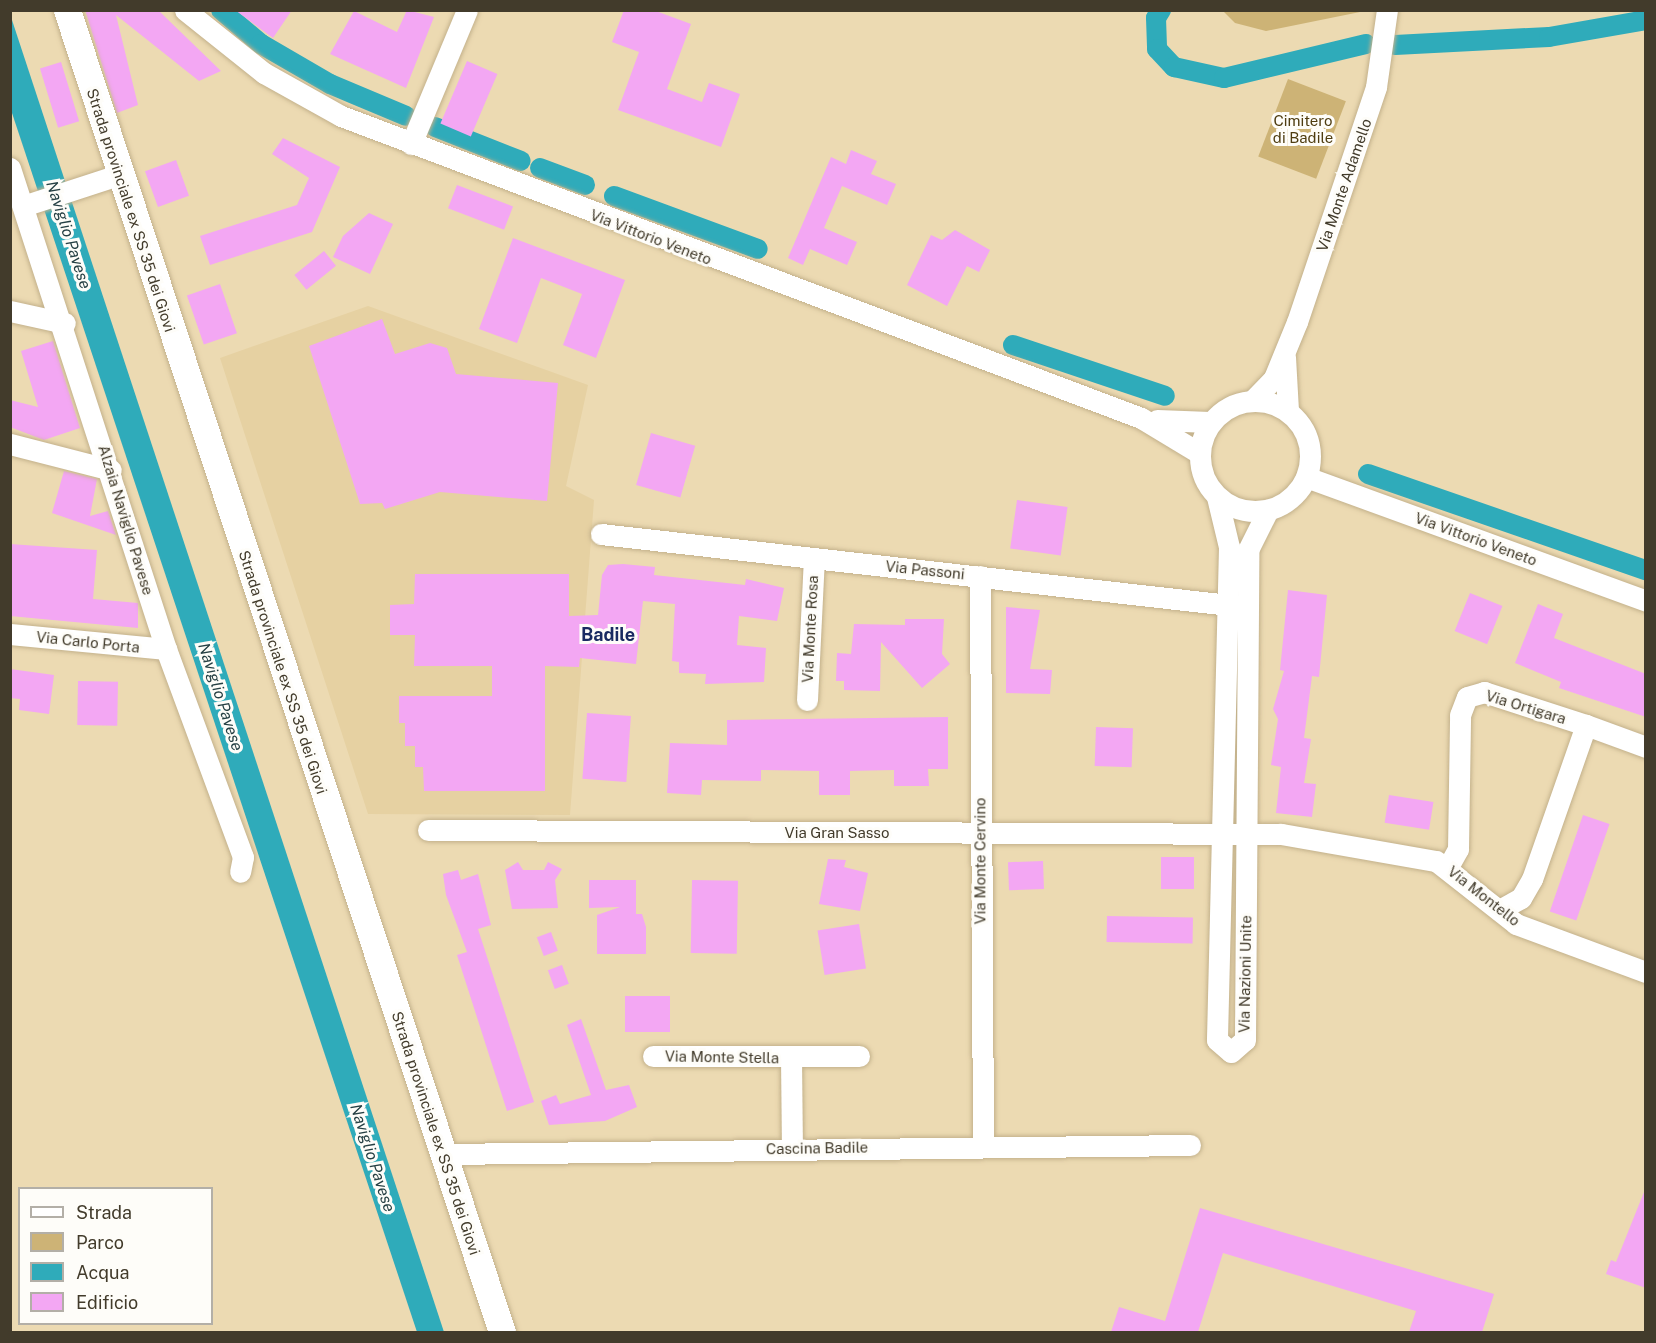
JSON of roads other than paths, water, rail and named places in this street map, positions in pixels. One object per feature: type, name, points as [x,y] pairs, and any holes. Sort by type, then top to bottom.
[{"type":"main road","name":"Strada provinciale ex SS 35 dei Giovi","points":[[67,10],[118,175],[502,1332]]},
{"type":"street","name":"Via Vittorio Veneto","points":[[185,10],[238,55],[302,97],[411,144],[1141,418],[1199,453]]},
{"type":"street","points":[[411,144],[467,10]]},
{"type":"street","name":"Via Monte Adamello","points":[[1253,400],[1285,356],[1376,87],[1387,10]]},
{"type":"street","name":"Alzaia Naviglio Pavese","points":[[10,168],[29,204],[166,649],[243,857],[240,872]]},
{"type":"street","points":[[29,204],[118,175]]},
{"type":"street","points":[[10,311],[65,323]]},
{"type":"street","name":"Via Monte Adamello","points":[[1285,356],[1288,411]]},
{"type":"street","points":[[1253,400],[1288,411],[1309,441],[1306,477],[1297,492],[1268,510],[1250,511],[1217,497],[1207,484],[1199,453],[1210,422],[1237,403],[1253,400]]},
{"type":"street","name":"Via Vittorio Veneto","points":[[1141,418],[1210,422]]},
{"type":"street","points":[[10,444],[111,470]]},
{"type":"street","name":"Via Vittorio Veneto","points":[[1306,477],[1646,601]]},
{"type":"street","name":"Via Nazioni Unite","points":[[1217,497],[1227,524],[1219,832],[1217,1040],[1231,1052],[1245,1040],[1248,550],[1268,510]]},
{"type":"street","name":"Via Passoni","points":[[601,534],[1248,607]]},
{"type":"street","name":"Via Monte Rosa","points":[[807,700],[814,558]]},
{"type":"street","name":"Via Monte Cervino","points":[[980,576],[983,1146]]},
{"type":"street","name":"Via Carlo Porta","points":[[10,634],[166,649]]},
{"type":"street","name":"Via Ortigara","points":[[1448,867],[1458,849],[1460,715],[1467,698],[1484,692],[1586,725],[1532,879],[1521,898],[1499,910]]},
{"type":"street","points":[[1586,725],[1646,747]]},
{"type":"street","name":"Via Gran Sasso","points":[[428,830],[980,833],[1247,831]]},
{"type":"street","name":"Via Montello","points":[[1247,831],[1408,853],[1448,867],[1499,910],[1529,930],[1646,972]]},
{"type":"street","name":"Via Monte Stella","points":[[653,1056],[791,1058],[859,1056]]},
{"type":"street","name":"Via Monte Stella","points":[[791,1058],[792,1148]]},
{"type":"street","name":"Cascina Badile","points":[[443,1154],[1190,1145]]},
{"type":"water","name":"Naviglio Pavese","points":[[10,14],[444,1332],[417,1332],[11,110]]},
{"type":"waterway","points":[[221,10],[261,44],[330,84],[406,116]]},
{"type":"waterway","points":[[1161,10],[1156,18],[1157,49],[1174,67],[1224,78],[1366,44]]},
{"type":"waterway","points":[[1395,45],[1549,37],[1646,20]]},
{"type":"waterway","points":[[435,127],[521,161]]},
{"type":"waterway","points":[[540,168],[585,185]]},
{"type":"waterway","points":[[614,196],[758,249]]},
{"type":"waterway","points":[[1013,345],[1165,396]]},
{"type":"waterway","points":[[1368,474],[1646,570]]},
{"type":"district","name":"Badile","points":[[608,635]]},
{"type":"park label","name":"Cimitero di Badile","points":[[1303,128]]}]
